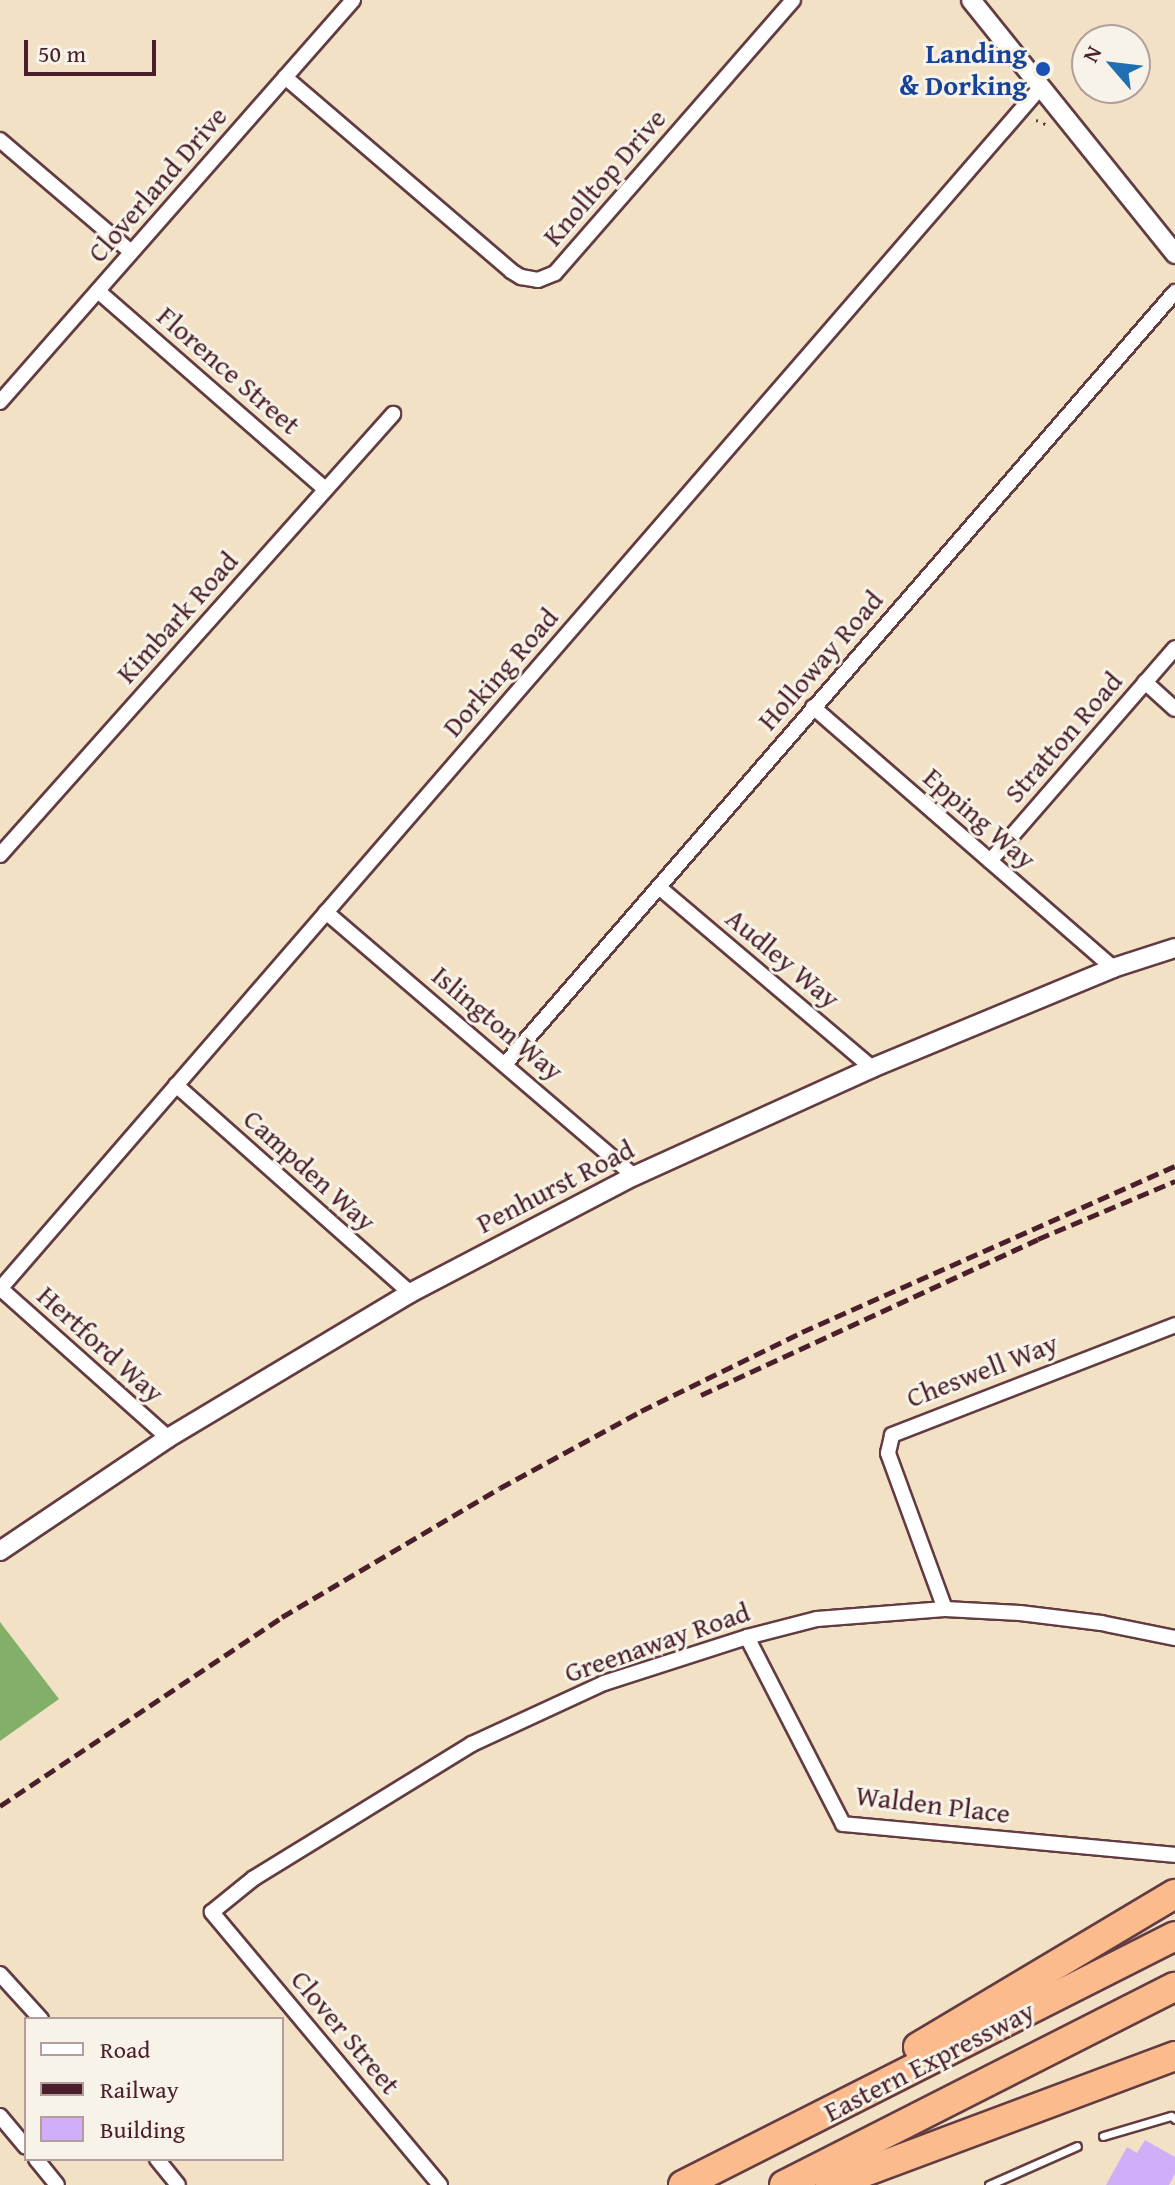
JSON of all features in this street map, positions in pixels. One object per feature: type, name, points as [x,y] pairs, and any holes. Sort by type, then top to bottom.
[{"type":"highway","points":[[710,2171],[1175,1894]]},
{"type":"highway","name":"Eastern Expressway","points":[[683,2185],[1175,1936]]},
{"type":"highway","name":"Eastern Expressway","points":[[784,2185],[1175,1987]]},
{"type":"highway","points":[[830,2185],[1175,2056]]},
{"type":"street","name":"Cloverland Drive","points":[[0,402],[353,0]]},
{"type":"street","name":"Knolltop Drive","points":[[285,77],[511,271],[538,280],[555,273],[793,0]]},
{"type":"street","points":[[971,0],[1175,254]]},
{"type":"street","name":"Dorking Road","points":[[0,1289],[1040,88]]},
{"type":"street","points":[[0,140],[131,252]]},
{"type":"street","name":"Florence Street","points":[[98,291],[325,489]]},
{"type":"street","name":"Holloway Road","points":[[506,1063],[1175,292]]},
{"type":"street","name":"Kimbark Road","points":[[0,855],[393,414]]},
{"type":"street","name":"Stratton Road","points":[[990,861],[1175,648]]},
{"type":"street","points":[[1145,682],[1175,709]]},
{"type":"street","name":"Epping Way","points":[[813,707],[1113,968]]},
{"type":"street","name":"Audley Way","points":[[660,888],[872,1068]]},
{"type":"street","name":"Islington Way","points":[[326,912],[506,1063],[634,1176]]},
{"type":"street","name":"Penhurst Road","points":[[0,1551],[168,1438],[410,1293],[634,1176],[872,1068],[1113,968],[1175,948]]},
{"type":"street","name":"Campden Way","points":[[176,1085],[410,1293]]},
{"type":"street","name":"Hertford Way","points":[[0,1289],[168,1438]]},
{"type":"street","name":"Cheswell Way","points":[[945,1609],[888,1453],[892,1435],[1175,1325]]},
{"type":"street","name":"Greenaway Road","points":[[212,1912],[287,1854],[472,1744],[604,1683],[747,1637],[817,1619],[945,1609],[1087,1621],[1175,1638]]},
{"type":"street","name":"Walden Place","points":[[747,1637],[843,1824],[1175,1855]]},
{"type":"street","name":"Clover Street","points":[[212,1912],[440,2185]]},
{"type":"street","points":[[0,1974],[39,2017]]},
{"type":"street","points":[[0,2116],[24,2145]]},
{"type":"street","points":[[38,2161],[57,2185]]},
{"type":"street","points":[[159,2161],[178,2185]]},
{"type":"lane","points":[[1103,2136],[1171,2116],[1175,2119]]},
{"type":"lane","points":[[989,2185],[1077,2146]]},
{"type":"green space","points":[[0,1622],[59,1699],[0,1741]]},
{"type":"building","points":[[1145,2140],[1175,2157],[1175,2174],[1169,2185],[1106,2185],[1127,2147],[1137,2153]]},
{"type":"railway","points":[[0,1806],[282,1617],[500,1488],[641,1411],[802,1332],[1175,1166]]},
{"type":"railway","points":[[701,1395],[1038,1239],[1175,1181]]},
{"type":"place","name":"Landing & Dorking","points":[[1043,69]]}]
